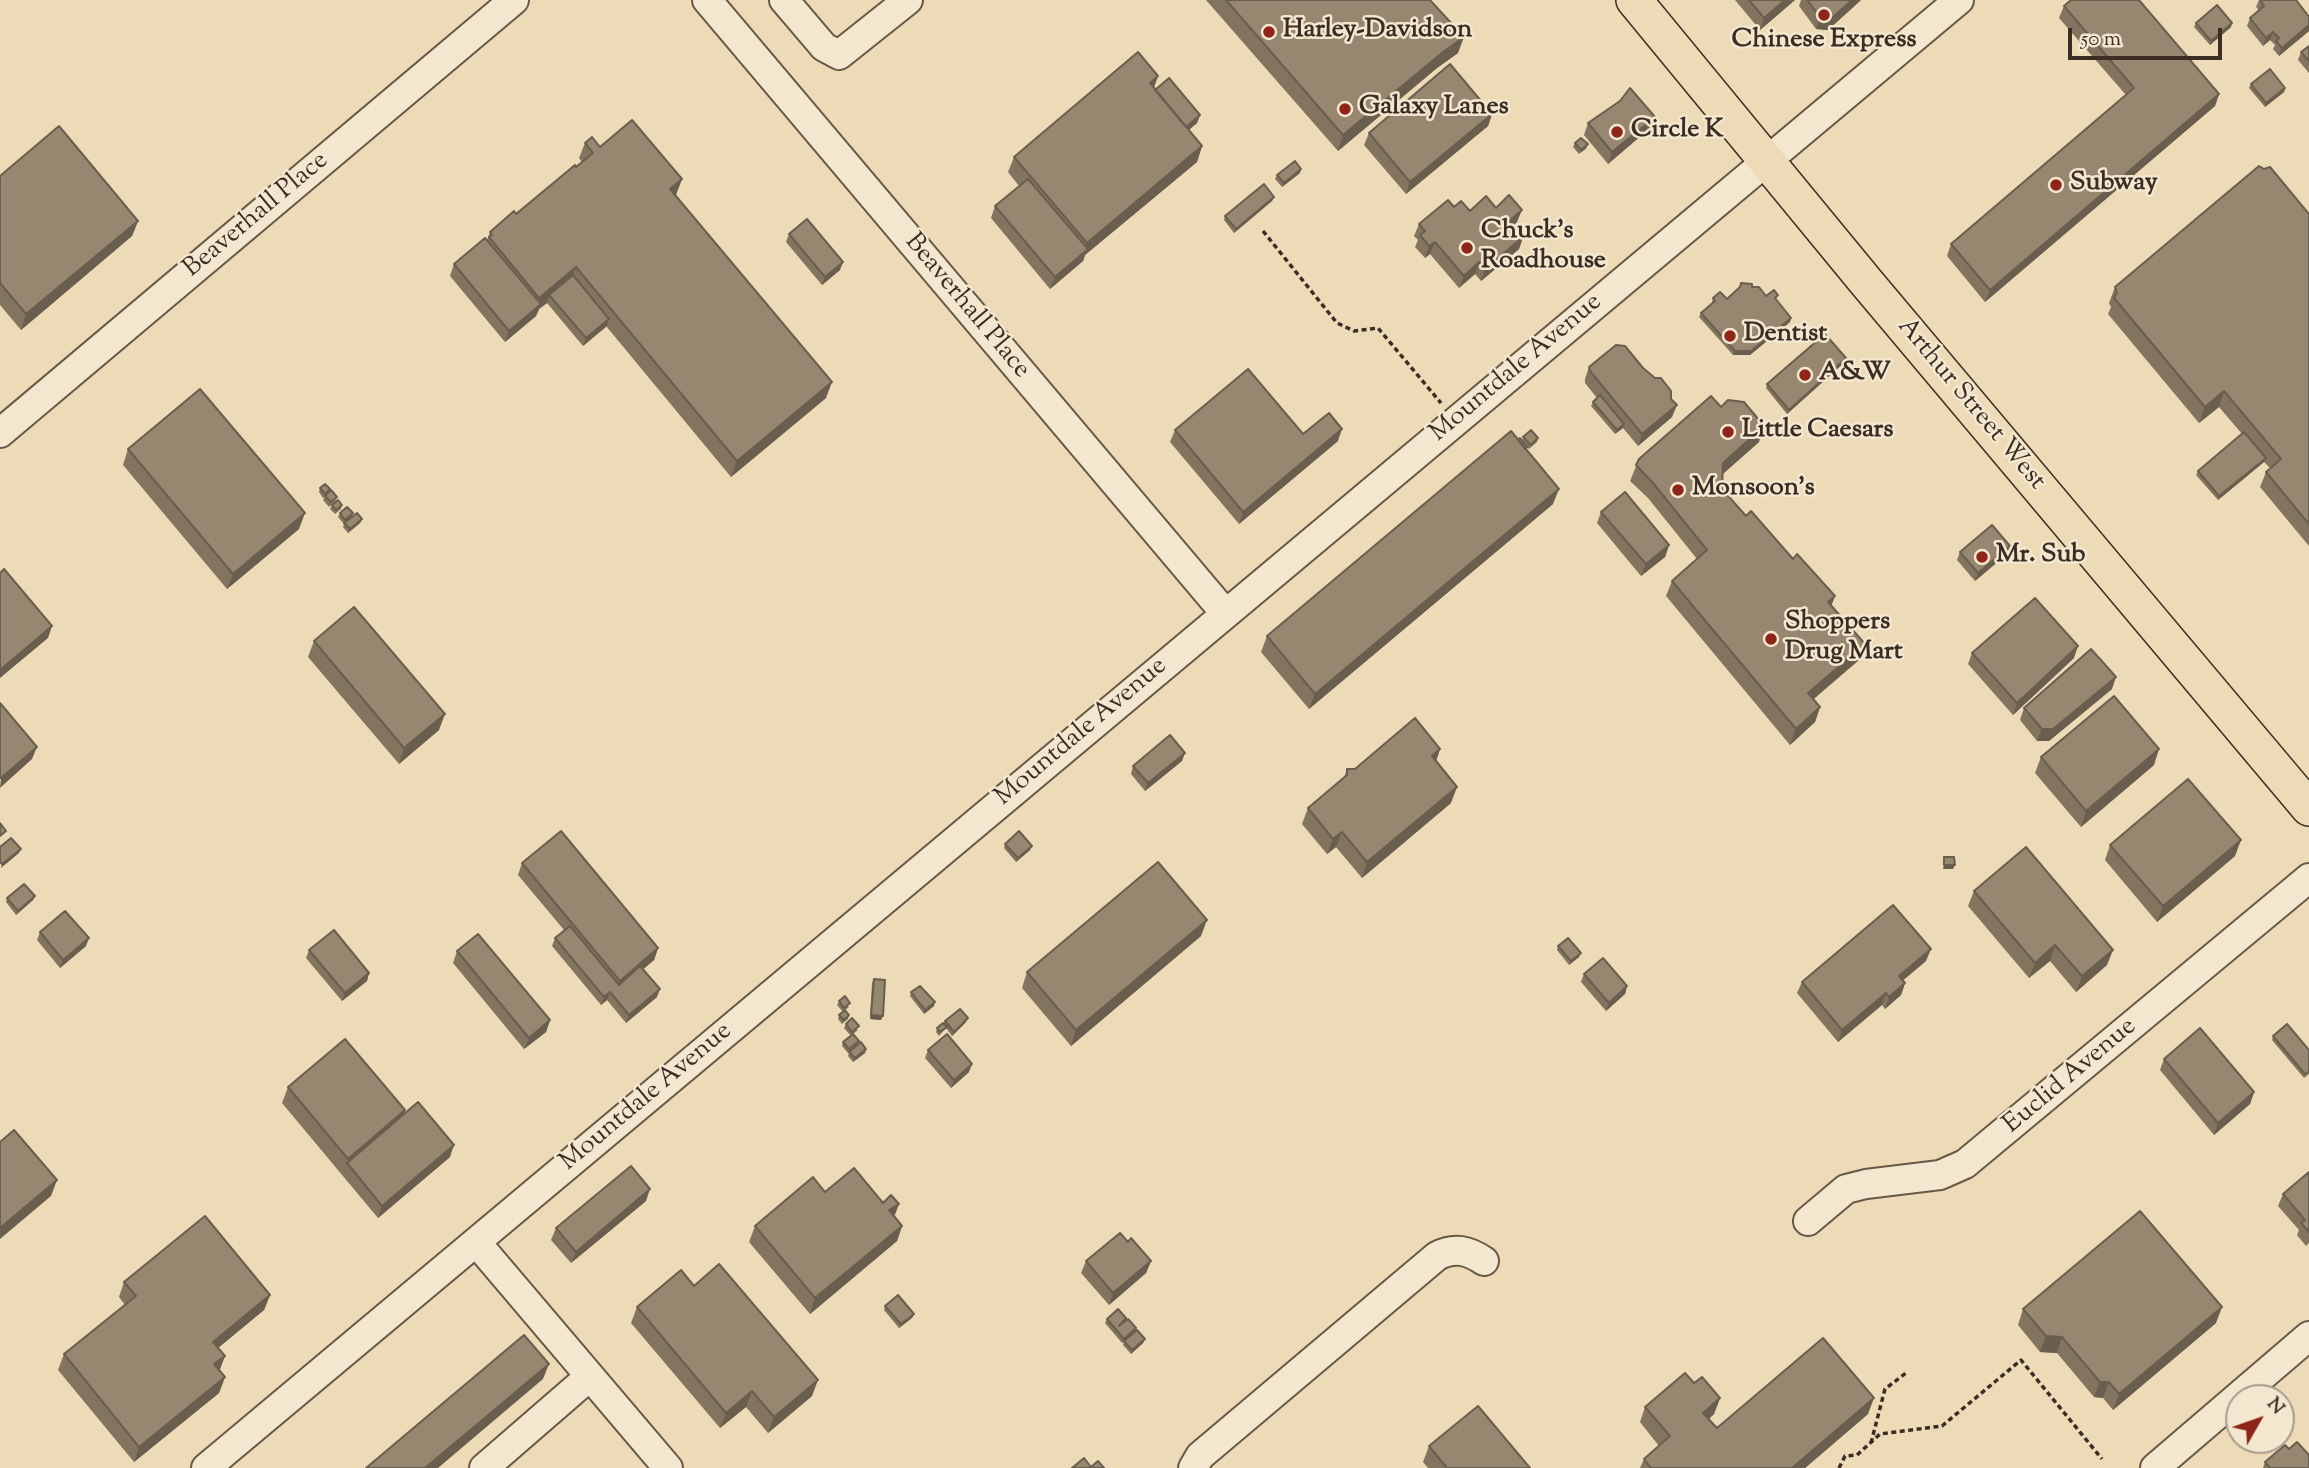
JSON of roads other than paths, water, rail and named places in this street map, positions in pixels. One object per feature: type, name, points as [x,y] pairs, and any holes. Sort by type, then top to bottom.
[{"type":"main road","name":"Arthur Street West","points":[[1634,0],[2309,808]]},
{"type":"street","name":"Beaverhall Place","points":[[0,433],[513,0]]},
{"type":"street","name":"Beaverhall Place","points":[[706,0],[1225,613]]},
{"type":"street","points":[[784,0],[824,47],[839,55],[908,0]]},
{"type":"street","name":"Mountdale Avenue","points":[[206,1468],[1959,0]]},
{"type":"street","name":"Euclid Avenue","points":[[1808,1221],[1846,1189],[1940,1175],[1965,1164],[2309,878]]},
{"type":"street","points":[[476,1242],[668,1468]]},
{"type":"street","points":[[1193,1468],[1200,1456],[1437,1256],[1448,1250],[1461,1250],[1484,1261]]},
{"type":"street","points":[[2155,1468],[2309,1336]]},
{"type":"street","points":[[484,1468],[589,1377]]},
{"type":"place","name":"Chinese Express","points":[[1824,15]]},
{"type":"place","name":"Harley-Davidson","points":[[1269,32]]},
{"type":"place","name":"Galaxy Lanes","points":[[1345,109]]},
{"type":"place","name":"Circle K","points":[[1617,132]]},
{"type":"place","name":"Subway","points":[[2056,185]]},
{"type":"place","name":"Chuck's Roadhouse","points":[[1467,248]]},
{"type":"place","name":"Dentist","points":[[1730,336]]},
{"type":"place","name":"A&W","points":[[1805,375]]},
{"type":"place","name":"Little Caesars","points":[[1728,432]]},
{"type":"place","name":"Monsoon's","points":[[1678,490]]},
{"type":"place","name":"Mr. Sub","points":[[1982,557]]},
{"type":"place","name":"Shoppers Drug Mart","points":[[1771,639]]}]
